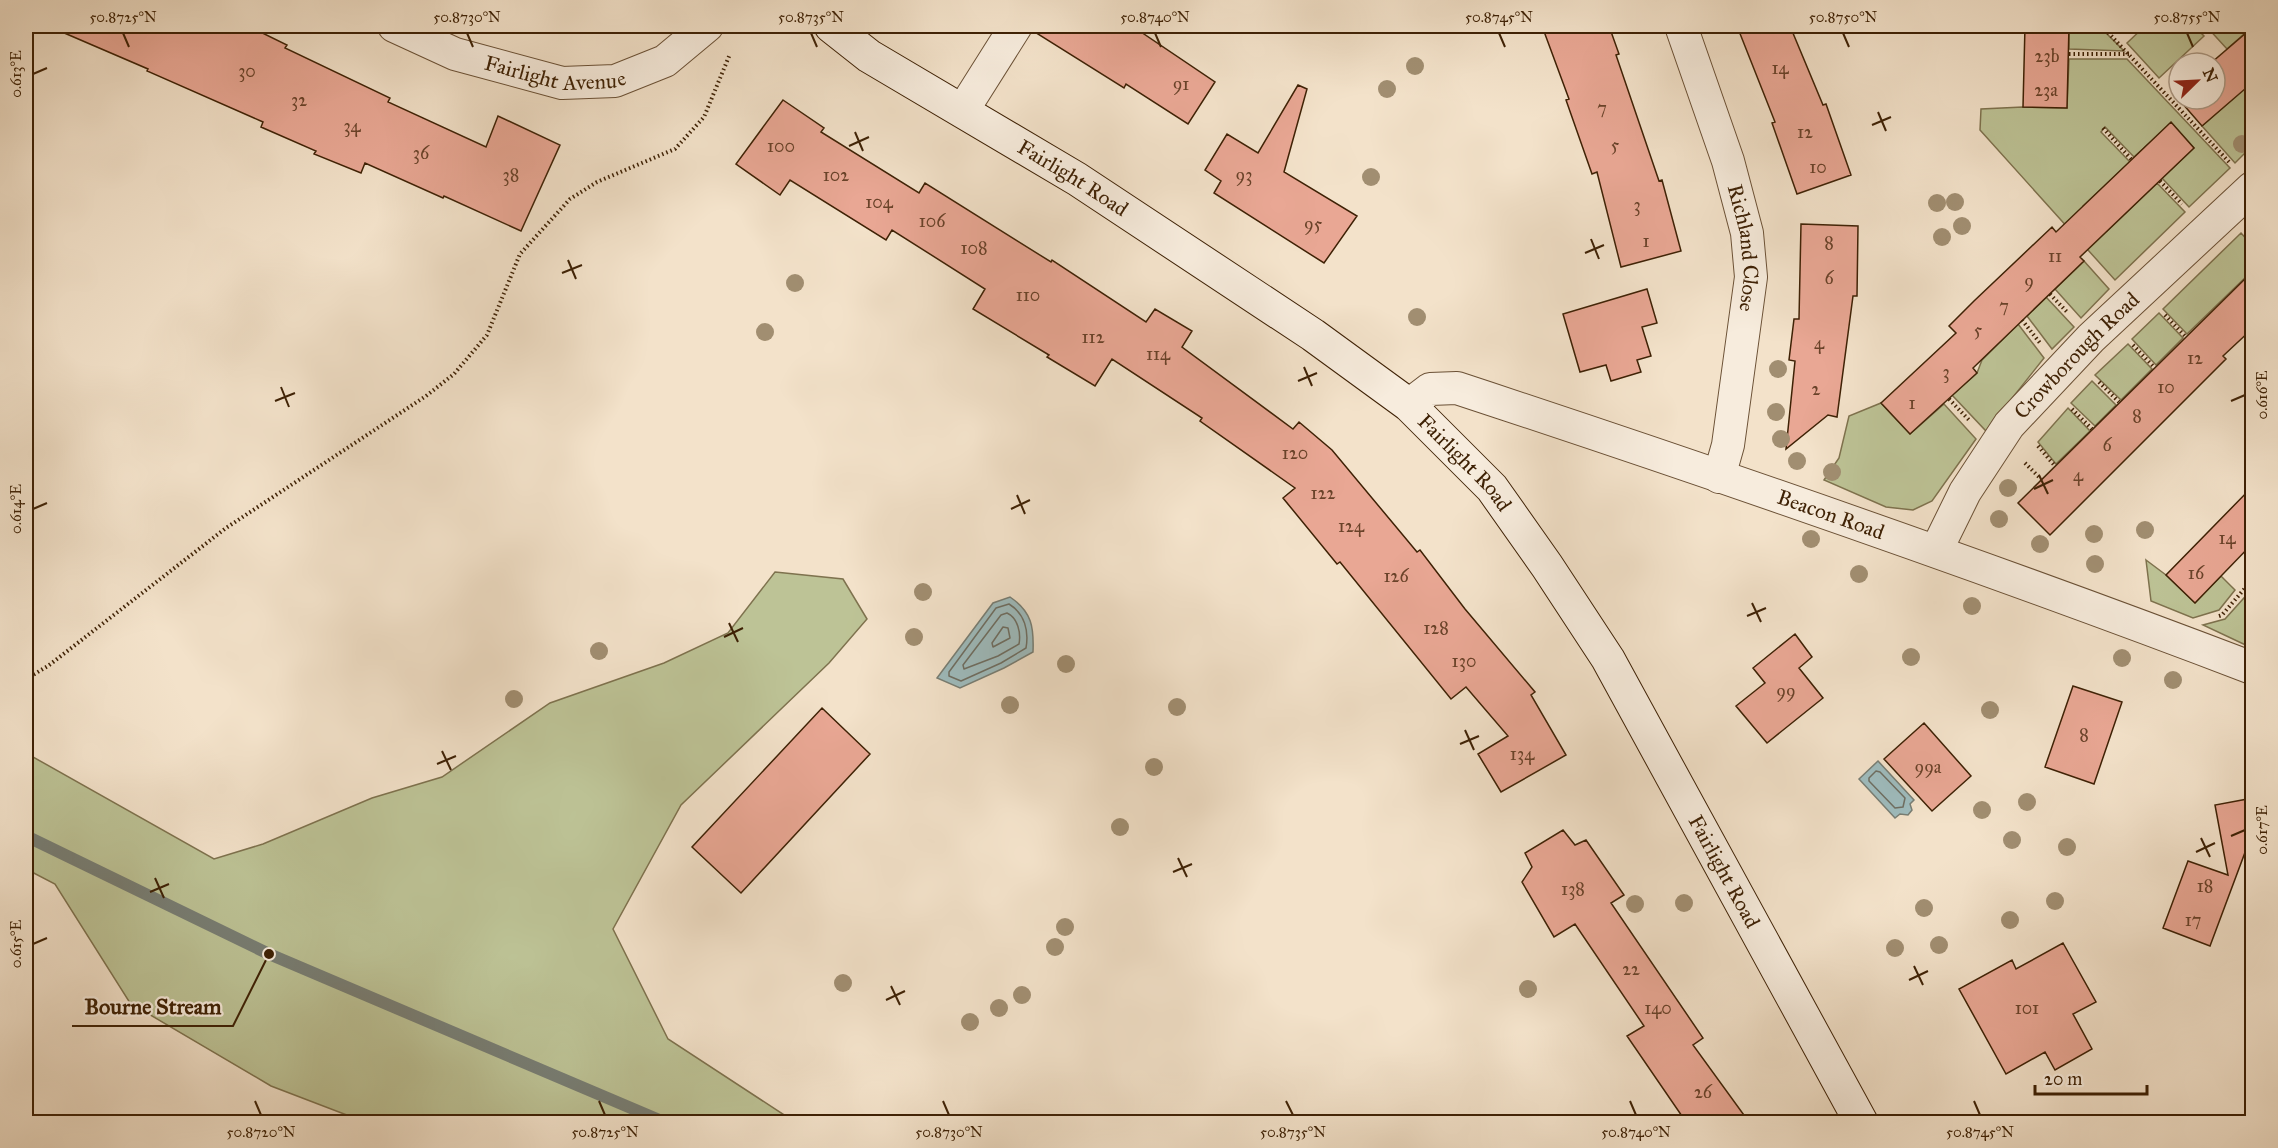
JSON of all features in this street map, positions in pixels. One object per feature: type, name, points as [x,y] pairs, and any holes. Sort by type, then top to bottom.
[{"type":"street","name":"Fairlight Avenue","points":[[394,26],[455,54],[562,83],[615,81],[665,61],[707,26]]},
{"type":"street","name":"Fairlight Road","points":[[831,26],[869,56],[1077,179],[1313,335],[1409,405],[1492,488],[1608,659],[1861,1122]]},
{"type":"street","points":[[963,110],[1016,26]]},
{"type":"street","name":"Richland Close","points":[[1681,26],[1728,161],[1747,233],[1751,277],[1728,445],[1719,477]]},
{"type":"street","name":"Crowborough Road","points":[[1936,551],[1965,492],[2009,425],[2245,180]]},
{"type":"street","name":"Beacon Road","points":[[1409,405],[1430,389],[1457,388],[1664,456],[1936,551],[2253,668]]},
{"type":"street","points":[[1841,1087],[1851,1122]]},
{"type":"path","points":[[2102,26],[2245,180]]},
{"type":"path","points":[[26,679],[48,666],[226,528],[426,396],[454,374],[486,335],[520,254],[570,199],[597,182],[675,149],[704,117],[733,48]]},
{"type":"path","points":[[2069,54],[2130,54]]},
{"type":"path","points":[[2103,128],[2132,159]]},
{"type":"path","points":[[2159,307],[2185,336]]},
{"type":"path","points":[[2022,320],[2044,348]]},
{"type":"path","points":[[2127,338],[2154,367]]},
{"type":"path","points":[[2097,380],[2119,402]]},
{"type":"path","points":[[2070,408],[2092,429]]},
{"type":"path","points":[[2036,444],[2055,466]]},
{"type":"path","points":[[2025,463],[2041,479]]},
{"type":"green space","points":[[2069,26],[2099,26],[2124,51],[2069,49]]},
{"type":"green space","points":[[2145,26],[2194,26],[2204,36],[2188,51],[2167,51],[2167,71],[2159,78],[2127,43]]},
{"type":"green space","points":[[2206,26],[2252,26],[2252,27],[2227,49]]},
{"type":"green space","points":[[2069,59],[2127,59],[2167,101],[2167,111],[2176,111],[2230,168],[2189,207],[2162,178],[2194,148],[2171,123],[2134,157],[2105,127],[2101,132],[2130,162],[2083,206],[2107,231],[2157,183],[2185,212],[2115,280],[1980,130],[1981,109],[2067,108]]},
{"type":"green space","points":[[2252,82],[2252,146],[2235,163],[2202,126],[2219,111],[2227,111],[2227,104]]},
{"type":"green space","points":[[2241,233],[2252,245],[2252,271],[2187,334],[2163,309]]},
{"type":"green space","points":[[2084,261],[2109,289],[2081,318],[2055,289]]},
{"type":"green space","points":[[2046,297],[2074,327],[2052,349],[2027,316]]},
{"type":"green space","points":[[2159,313],[2183,338],[2156,365],[2132,339]]},
{"type":"green space","points":[[2018,324],[2044,358],[1986,431],[1952,395],[1977,373],[1982,360]]},
{"type":"green space","points":[[2128,344],[2152,369],[2121,400],[2095,375]]},
{"type":"green space","points":[[2092,381],[2116,405],[2095,426],[2071,403]]},
{"type":"green space","points":[[1881,403],[1910,434],[1944,404],[1976,439],[1932,501],[1913,510],[1886,507],[1824,480],[1839,458],[1849,416]]},
{"type":"green space","points":[[2068,408],[2090,431],[2056,464],[2038,442]]},
{"type":"green space","points":[[2146,560],[2166,575],[2195,603],[2221,576],[2235,590],[2219,610],[2193,618],[2151,601]]},
{"type":"green space","points":[[775,572],[843,579],[867,619],[829,663],[681,805],[613,929],[668,1039],[795,1122],[365,1122],[271,1086],[130,1003],[55,884],[26,869],[26,753],[214,859],[263,844],[372,798],[442,777],[550,703],[664,663],[728,633]]},
{"type":"green space","points":[[2252,589],[2252,648],[2203,625],[2225,619]]},
{"type":"water","points":[[1010,597],[1023,608],[1030,621],[1033,652],[960,688],[937,678],[993,603]]},
{"type":"water","points":[[1878,761],[1914,800],[1910,804],[1912,810],[1908,815],[1900,814],[1895,818],[1859,779]]},
{"type":"building","points":[[48,26],[248,26],[287,45],[285,48],[390,98],[388,102],[486,147],[498,116],[560,145],[521,231],[365,163],[361,173],[314,154],[316,151],[261,127],[263,122]]},
{"type":"building","points":[[1034,26],[1132,26],[1215,82],[1188,124],[1126,84],[1124,88],[1033,31]]},
{"type":"building","points":[[1542,26],[1609,26],[1619,54],[1616,55],[1659,181],[1662,180],[1681,251],[1621,267],[1597,172],[1592,174],[1566,100],[1569,99]]},
{"type":"building","points":[[1737,26],[1790,26],[1823,105],[1826,104],[1851,175],[1797,194],[1772,123],[1775,122]]},
{"type":"building","points":[[2025,26],[2069,26],[2067,108],[2023,107]]},
{"type":"building","points":[[2253,27],[2253,82],[2227,104],[2227,51],[2225,51]]},
{"type":"building","points":[[1298,85],[1307,89],[1284,172],[1357,216],[1324,263],[1214,193],[1221,181],[1205,170],[1227,134],[1258,153]]},
{"type":"building","points":[[783,100],[824,128],[821,132],[919,193],[925,183],[1051,262],[1052,260],[1146,322],[1155,309],[1192,331],[1182,347],[1293,429],[1299,422],[1332,450],[1417,552],[1420,550],[1465,609],[1535,692],[1531,695],[1566,755],[1501,792],[1478,754],[1508,736],[1466,687],[1451,699],[1340,562],[1337,564],[1283,498],[1295,488],[1200,421],[1202,418],[1112,359],[1095,386],[1047,357],[1049,355],[973,309],[985,289],[892,230],[886,240],[790,180],[780,195],[736,164]]},
{"type":"building","points":[[2189,111],[2219,111],[2202,126]]},
{"type":"building","points":[[2171,122],[2194,148],[2080,257],[2084,261],[1973,368],[1977,373],[1910,434],[1881,403],[1956,333],[1949,326],[1974,301],[2052,227],[2056,232]]},
{"type":"building","points":[[1801,224],[1858,226],[1857,296],[1853,296],[1837,417],[1828,415],[1786,449],[1795,361],[1789,360],[1794,319],[1799,319]]},
{"type":"building","points":[[2253,271],[2253,328],[2223,356],[2226,359],[2050,535],[2018,503]]},
{"type":"building","points":[[1647,289],[1657,323],[1642,327],[1651,356],[1637,360],[1641,372],[1611,381],[1606,365],[1580,372],[1563,314]]},
{"type":"building","points":[[2253,486],[2253,543],[2195,603],[2166,575]]},
{"type":"building","points":[[1795,634],[1812,657],[1799,668],[1823,698],[1767,743],[1736,706],[1765,683],[1753,668]]},
{"type":"building","points":[[2073,686],[2122,702],[2094,784],[2045,767]]},
{"type":"building","points":[[822,708],[870,754],[741,893],[692,847]]},
{"type":"building","points":[[1924,723],[1971,776],[1932,811],[1884,759]]},
{"type":"building","points":[[2253,798],[2253,831],[2210,946],[2163,928],[2188,861],[2228,875],[2215,805]]},
{"type":"building","points":[[1563,830],[1575,845],[1586,840],[1624,895],[1611,903],[1703,1038],[1693,1045],[1749,1122],[1686,1122],[1627,1036],[1644,1026],[1575,924],[1554,937],[1522,882],[1532,867],[1525,853]]},
{"type":"building","points":[[2063,943],[2096,1002],[2073,1014],[2092,1049],[2055,1070],[2045,1052],[2006,1074],[1959,989],[2012,960],[2016,969]]},
{"type":"waterway","points":[[26,836],[269,954],[664,1122]]},
{"type":"place","name":"Bourne Stream","points":[[269,954]]}]
